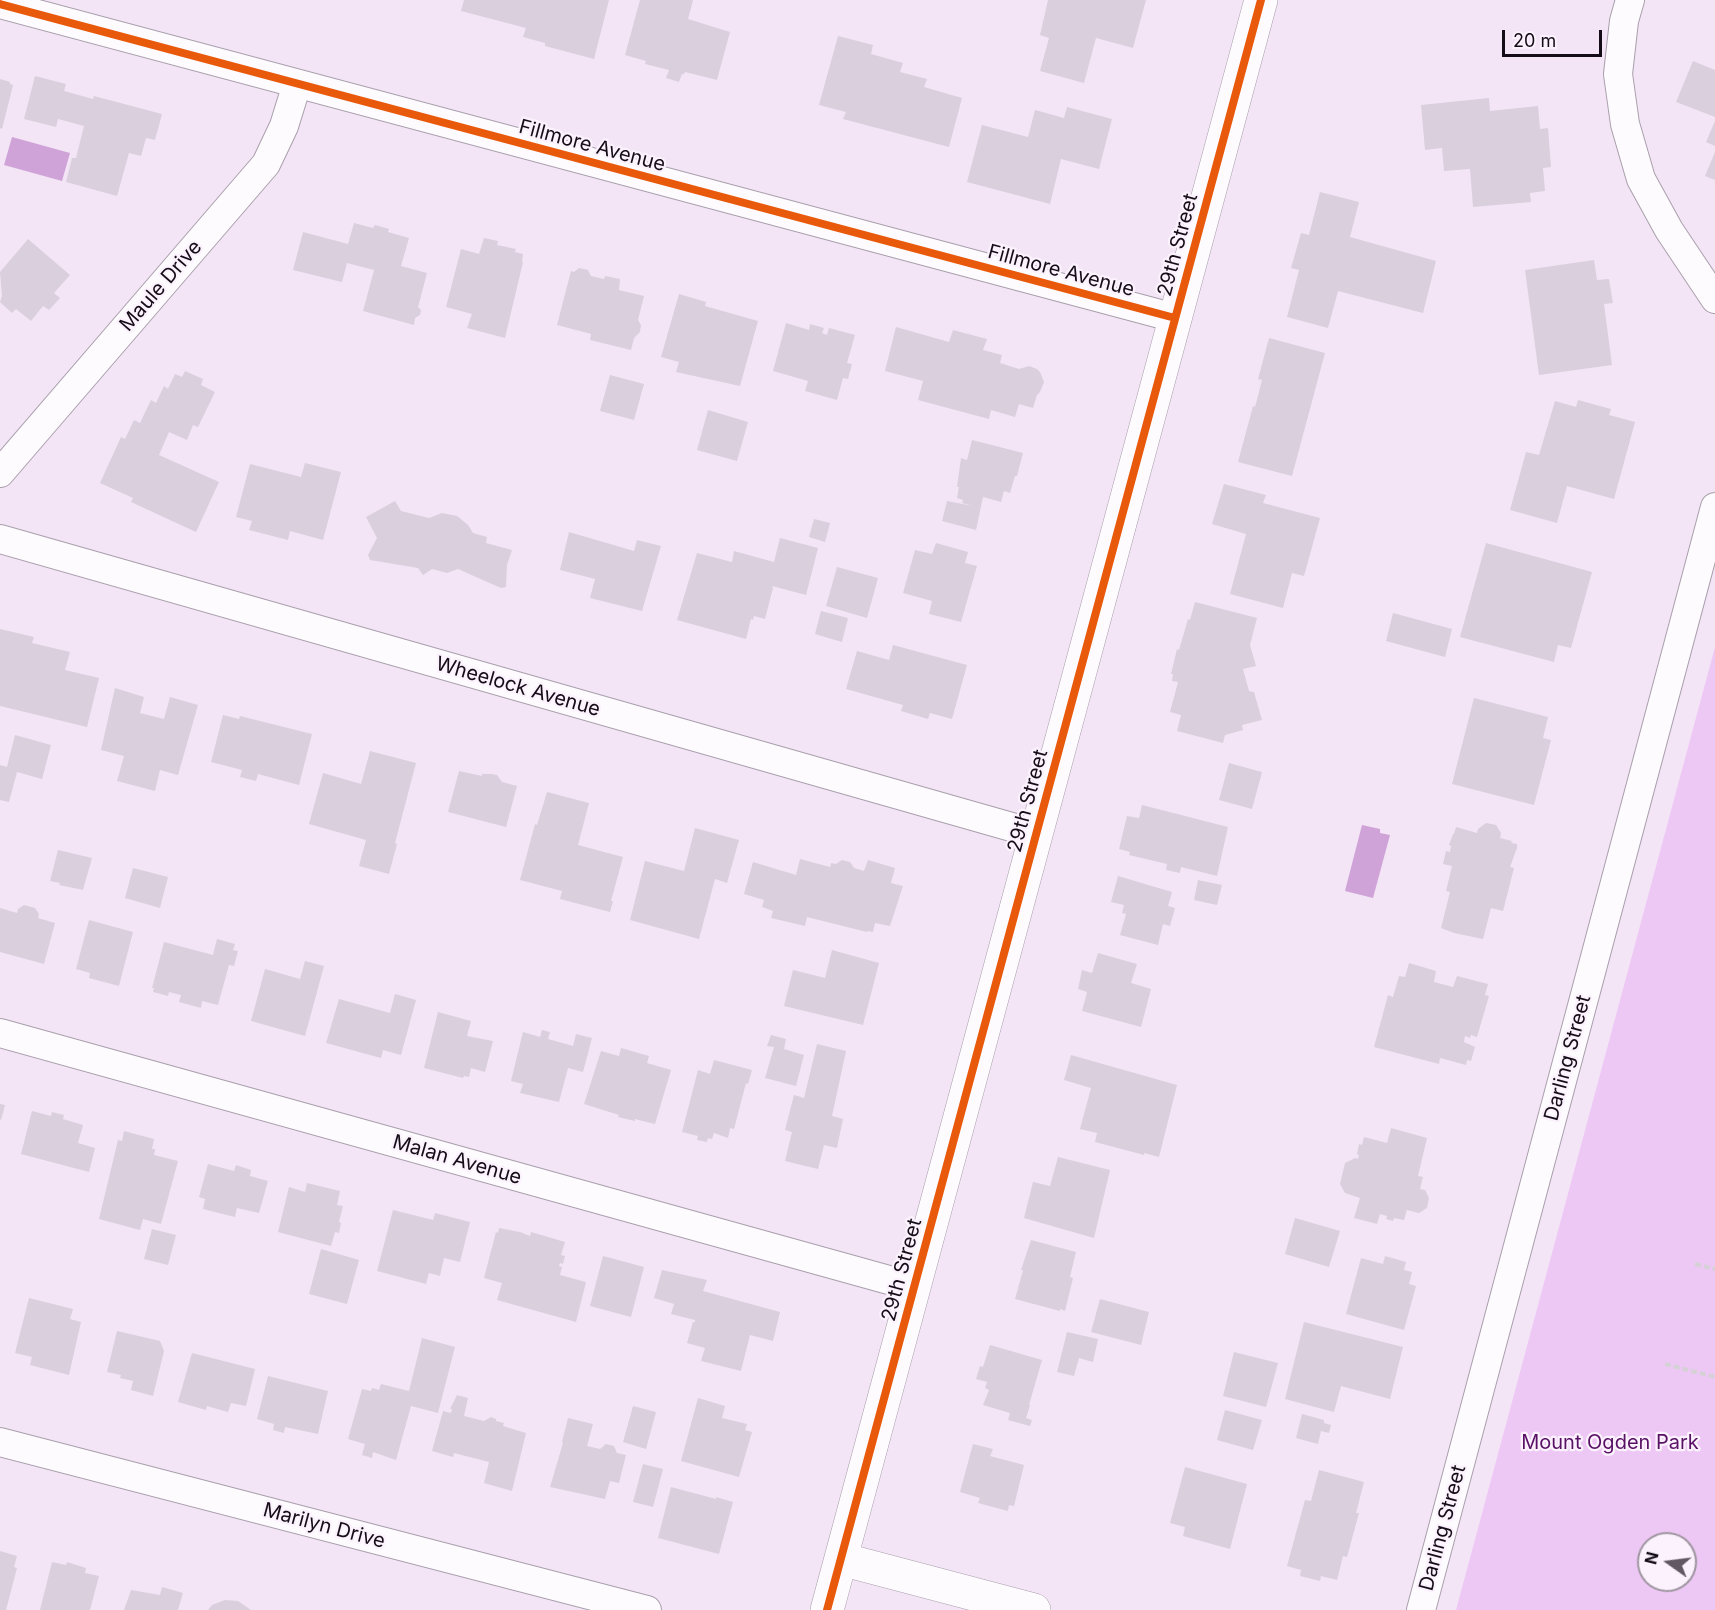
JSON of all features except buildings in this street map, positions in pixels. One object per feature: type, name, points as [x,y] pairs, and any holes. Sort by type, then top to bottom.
[{"type":"street","name":"29th Street","points":[[827,1610],[1261,0]]},
{"type":"street","points":[[1630,0],[1624,21],[1618,74],[1625,124],[1641,179],[1669,230],[1715,299]]},
{"type":"street","name":"Fillmore Avenue","points":[[0,4],[1175,318]]},
{"type":"street","name":"Maule Drive","points":[[0,473],[266,164],[284,126],[297,84]]},
{"type":"street","name":"Darling Street","points":[[1421,1610],[1715,507]]},
{"type":"street","name":"Wheelock Avenue","points":[[0,539],[1036,834]]},
{"type":"street","name":"Malan Avenue","points":[[0,1033],[914,1287]]},
{"type":"street","name":"Marilyn Drive","points":[[0,1442],[647,1610]]},
{"type":"street","points":[[841,1559],[1034,1610]]},
{"type":"path","points":[[1695,1264],[1715,1269]]},
{"type":"path","points":[[1665,1364],[1715,1377]]},
{"type":"green space","name":"Mount Ogden Park","points":[[1715,647],[1715,1610],[1456,1610]]},
{"type":"shaded area","points":[[12,137],[70,153],[62,181],[4,165]]},
{"type":"shaded area","points":[[1362,825],[1380,829],[1380,833],[1390,835],[1373,898],[1345,891]]},
{"type":"cycle path","points":[[827,1610],[1261,0]]},
{"type":"cycle path","points":[[0,4],[1175,318]]}]
